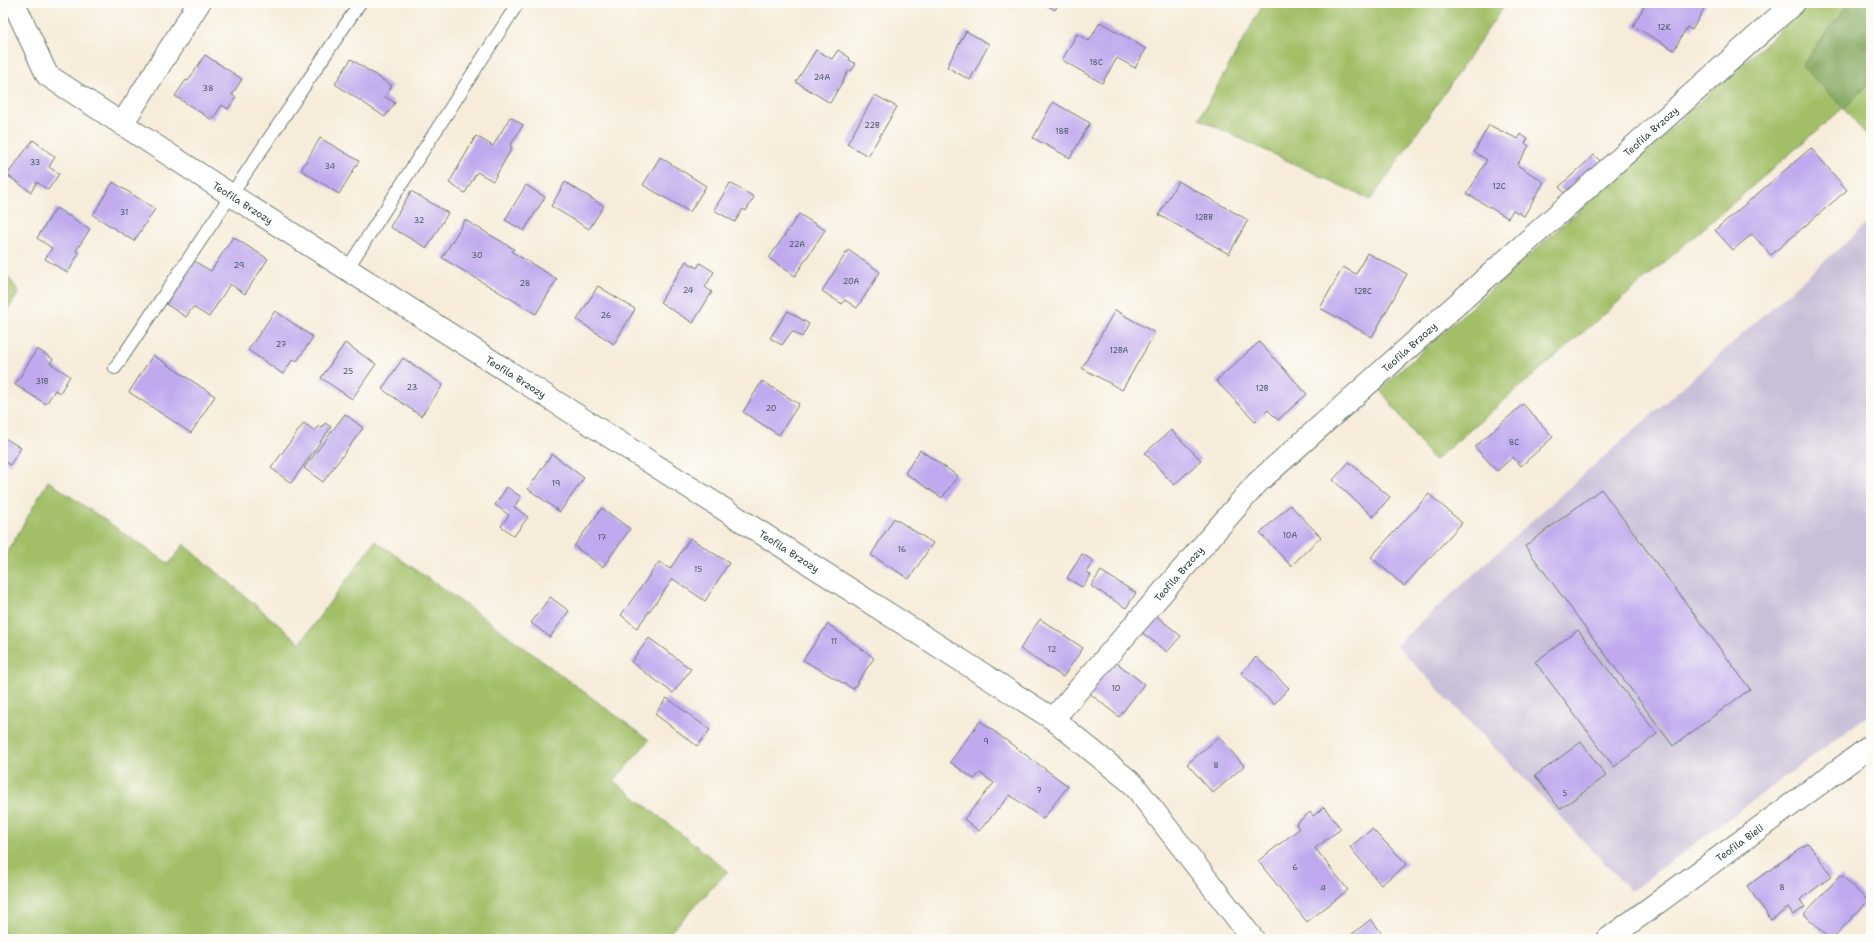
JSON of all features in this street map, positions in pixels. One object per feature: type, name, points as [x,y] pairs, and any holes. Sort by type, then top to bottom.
[{"type":"street","name":"Teofila Brzozy","points":[[14,3],[47,75],[232,196],[1053,719],[1133,784],[1253,939]]},
{"type":"street","points":[[122,124],[199,3]]},
{"type":"street","name":"Teofila Brzozy","points":[[1053,719],[1257,483],[1794,3]]},
{"type":"street","name":"Teofila Bieli","points":[[1608,939],[1871,746]]},
{"type":"lane","points":[[116,368],[360,3]]},
{"type":"lane","points":[[347,269],[518,3]]},
{"type":"shaded area","points":[[1871,220],[1871,713],[1631,891],[1396,645],[1536,517]]},
{"type":"green space","points":[[1264,3],[1506,3],[1371,200],[1199,119]]},
{"type":"green space","points":[[1810,3],[1849,3],[1802,66],[1844,108],[1871,82],[1871,140],[1843,108],[1434,461],[1380,389]]},
{"type":"green space","points":[[1849,3],[1871,3],[1871,82],[1844,108],[1802,66]]},
{"type":"green space","points":[[3,269],[19,292],[3,318]]},
{"type":"green space","points":[[48,481],[169,564],[184,544],[300,643],[375,541],[487,620],[649,740],[614,781],[728,871],[664,939],[3,939],[3,560]]},
{"type":"building","points":[[1043,3],[1059,3],[1055,10]]},
{"type":"building","points":[[1646,3],[1707,3],[1692,30],[1687,27],[1674,50],[1633,26]]},
{"type":"building","points":[[1100,22],[1146,49],[1135,68],[1117,58],[1102,83],[1062,60],[1077,34],[1089,41]]},
{"type":"building","points":[[966,31],[989,44],[970,80],[947,67]]},
{"type":"building","points":[[816,50],[832,59],[838,50],[856,64],[851,71],[849,70],[830,103],[796,82]]},
{"type":"building","points":[[205,55],[242,79],[232,95],[236,97],[228,109],[222,105],[212,120],[175,96],[186,80],[188,81]]},
{"type":"building","points":[[351,59],[392,86],[385,97],[395,103],[385,117],[335,84]]},
{"type":"building","points":[[875,95],[897,107],[868,156],[847,144]]},
{"type":"building","points":[[1053,102],[1090,123],[1070,158],[1033,138]]},
{"type":"building","points":[[510,117],[523,125],[510,146],[512,148],[493,181],[477,172],[465,193],[449,183],[476,136],[493,146]]},
{"type":"building","points":[[1489,125],[1518,139],[1520,134],[1528,139],[1525,143],[1529,146],[1517,165],[1544,182],[1524,216],[1513,210],[1508,218],[1467,194],[1487,160],[1474,152]]},
{"type":"building","points":[[320,138],[359,161],[339,194],[301,170]]},
{"type":"building","points":[[33,140],[55,157],[49,167],[59,174],[48,190],[37,182],[31,192],[7,175]]},
{"type":"building","points":[[1811,148],[1847,190],[1771,255],[1752,234],[1733,250],[1715,230]]},
{"type":"building","points":[[1594,155],[1605,166],[1569,198],[1559,187]]},
{"type":"building","points":[[660,157],[706,186],[690,212],[643,185]]},
{"type":"building","points":[[1178,181],[1248,220],[1229,254],[1159,215]]},
{"type":"building","points":[[113,182],[155,209],[134,241],[93,215]]},
{"type":"building","points":[[565,182],[604,206],[589,229],[551,206]]},
{"type":"building","points":[[730,183],[754,197],[746,211],[743,209],[735,222],[714,210]]},
{"type":"building","points":[[526,185],[545,197],[524,231],[505,220]]},
{"type":"building","points":[[411,191],[448,213],[427,248],[390,227]]},
{"type":"building","points":[[56,208],[90,229],[76,251],[79,253],[68,273],[45,259],[52,248],[37,238]]},
{"type":"building","points":[[799,214],[825,230],[795,276],[769,258]]},
{"type":"building","points":[[465,220],[514,249],[512,252],[557,279],[536,314],[442,258]]},
{"type":"building","points":[[233,237],[268,259],[245,294],[230,284],[209,317],[193,307],[186,317],[166,304],[194,261],[211,271]]},
{"type":"building","points":[[848,250],[880,272],[857,308],[845,300],[842,304],[822,291]]},
{"type":"building","points":[[1367,253],[1407,274],[1372,337],[1320,308],[1343,267],[1356,274]]},
{"type":"building","points":[[686,261],[697,268],[700,263],[714,272],[705,287],[712,292],[693,323],[660,302]]},
{"type":"building","points":[[598,286],[635,309],[614,344],[577,320]]},
{"type":"building","points":[[1115,310],[1155,333],[1122,390],[1082,368]]},
{"type":"building","points":[[275,311],[313,337],[297,361],[293,359],[283,374],[248,350]]},
{"type":"building","points":[[788,311],[809,324],[802,337],[792,331],[782,345],[770,338]]},
{"type":"building","points":[[1259,342],[1307,394],[1278,420],[1268,410],[1256,422],[1216,381]]},
{"type":"building","points":[[345,343],[376,364],[352,399],[321,378]]},
{"type":"building","points":[[37,349],[53,359],[50,363],[70,376],[60,393],[55,390],[46,404],[15,385]]},
{"type":"building","points":[[153,355],[215,396],[191,433],[129,392]]},
{"type":"building","points":[[403,358],[443,385],[421,416],[382,389]]},
{"type":"building","points":[[762,381],[799,404],[779,435],[743,412]]},
{"type":"building","points":[[1523,404],[1553,437],[1521,466],[1513,457],[1497,471],[1475,447]]},
{"type":"building","points":[[345,414],[363,428],[323,482],[304,468]]},
{"type":"building","points":[[304,423],[315,431],[319,425],[322,428],[325,423],[331,427],[291,483],[271,468]]},
{"type":"building","points":[[1171,430],[1201,460],[1174,485],[1145,453]]},
{"type":"building","points":[[3,437],[21,448],[10,465],[3,460]]},
{"type":"building","points":[[920,450],[958,476],[942,498],[905,473]]},
{"type":"building","points":[[552,454],[584,478],[560,512],[528,489]]},
{"type":"building","points":[[1349,462],[1390,497],[1373,517],[1333,480]]},
{"type":"building","points":[[507,487],[521,497],[514,507],[528,517],[514,536],[501,526],[509,515],[495,505]]},
{"type":"building","points":[[1601,489],[1750,689],[1673,746],[1525,546]]},
{"type":"building","points":[[1429,494],[1462,523],[1404,586],[1371,557]]},
{"type":"building","points":[[1290,505],[1321,537],[1291,566],[1260,533]]},
{"type":"building","points":[[602,508],[630,529],[603,567],[574,546]]},
{"type":"building","points":[[894,518],[933,543],[909,579],[871,555]]},
{"type":"building","points":[[690,538],[729,563],[705,601],[673,579],[637,628],[621,615],[659,562],[670,569]]},
{"type":"building","points":[[1082,554],[1094,561],[1086,572],[1091,575],[1082,587],[1067,578]]},
{"type":"building","points":[[1101,571],[1136,593],[1126,608],[1091,586]]},
{"type":"building","points":[[550,597],[569,611],[550,637],[531,623]]},
{"type":"building","points":[[1149,610],[1181,636],[1167,652],[1136,628]]},
{"type":"building","points":[[1040,619],[1083,648],[1063,677],[1020,649]]},
{"type":"building","points":[[828,624],[874,658],[853,689],[803,660]]},
{"type":"building","points":[[1578,630],[1657,734],[1614,767],[1535,662]]},
{"type":"building","points":[[649,638],[691,669],[673,693],[631,662]]},
{"type":"building","points":[[1256,657],[1289,688],[1274,704],[1241,673]]},
{"type":"building","points":[[1112,659],[1144,684],[1119,717],[1087,691]]},
{"type":"building","points":[[667,698],[710,730],[697,746],[655,714]]},
{"type":"building","points":[[980,721],[1068,786],[1043,819],[1010,795],[979,831],[964,819],[994,783],[980,773],[974,779],[950,762]]},
{"type":"building","points":[[1219,737],[1244,766],[1213,793],[1187,764]]},
{"type":"building","points":[[1581,742],[1606,776],[1560,809],[1535,776]]},
{"type":"building","points":[[1324,807],[1341,829],[1315,848],[1348,890],[1307,922],[1258,861],[1299,829],[1296,824],[1310,812],[1313,816]]},
{"type":"building","points":[[1372,829],[1407,864],[1381,885],[1350,847]]},
{"type":"building","points":[[1808,843],[1832,876],[1800,900],[1805,907],[1793,915],[1788,908],[1771,920],[1747,886]]},
{"type":"building","points":[[1841,875],[1868,901],[1832,939],[1830,939],[1804,914]]},
{"type":"building","points":[[1371,919],[1386,939],[1346,939]]}]
